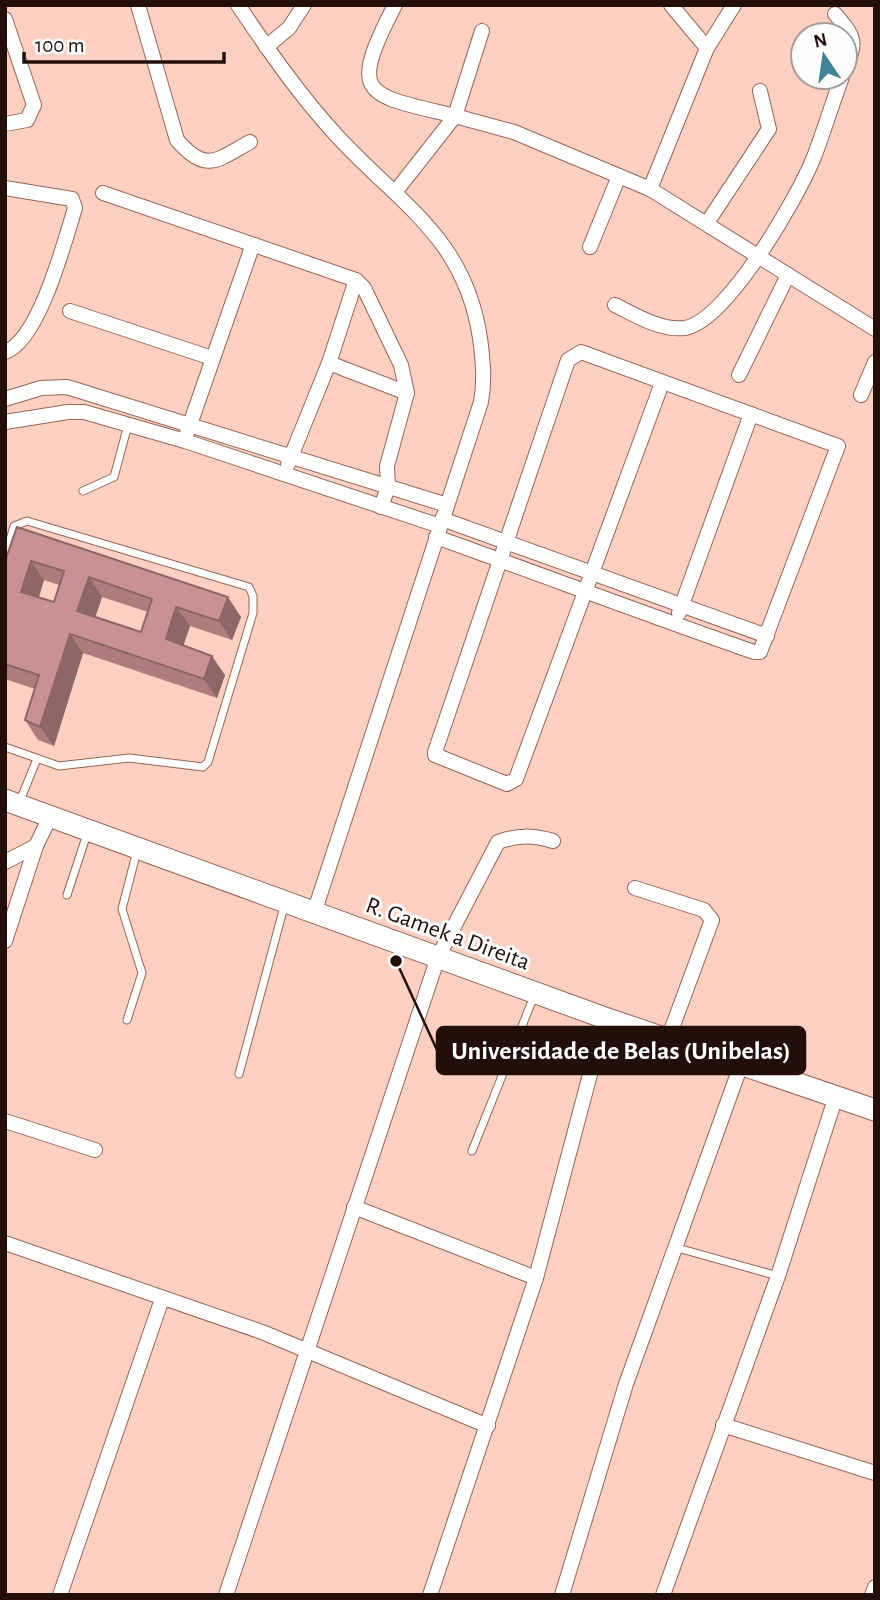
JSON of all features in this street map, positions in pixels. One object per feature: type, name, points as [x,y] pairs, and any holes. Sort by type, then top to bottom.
[{"type":"main road","name":"R. Gamek a Direita","points":[[12,802],[605,1018],[875,1110]]},
{"type":"street","points":[[138,5],[177,141],[189,154],[201,161],[213,162],[250,142]]},
{"type":"street","points":[[238,5],[286,76],[340,139],[396,191],[450,254],[468,288],[478,329],[484,385],[314,913]]},
{"type":"street","points":[[266,47],[289,28],[304,5]]},
{"type":"street","points":[[395,5],[370,61],[370,85],[380,95],[400,103],[514,132],[650,189],[874,325]]},
{"type":"street","points":[[671,5],[707,48]]},
{"type":"street","points":[[650,189],[707,48],[734,5]]},
{"type":"street","points":[[835,14],[841,21]]},
{"type":"street","points":[[5,19],[34,105],[27,120],[5,124]]},
{"type":"street","points":[[396,191],[455,116],[482,32]]},
{"type":"street","points":[[707,223],[769,129],[760,91]]},
{"type":"street","points":[[615,305],[667,327],[694,326],[730,297],[758,255],[813,160],[837,91]]},
{"type":"street","points":[[590,247],[619,176]]},
{"type":"street","points":[[5,188],[72,199],[75,208],[35,318],[22,340],[5,352]]},
{"type":"street","points":[[103,193],[252,247],[356,280],[377,312],[401,365],[407,393],[387,466],[388,486],[381,507]]},
{"type":"street","points":[[185,441],[252,247]]},
{"type":"street","points":[[739,375],[788,275]]},
{"type":"street","points":[[285,476],[289,458],[328,363],[356,280]]},
{"type":"street","points":[[70,311],[212,358]]},
{"type":"street","points":[[5,422],[76,411],[185,441],[439,528],[501,560],[587,593],[754,652],[762,649],[838,449],[833,442],[751,415],[581,352],[571,356],[507,542],[501,560],[435,752],[437,759],[507,784],[516,779],[587,593],[662,383]]},
{"type":"street","points":[[861,395],[875,362]]},
{"type":"street","points":[[328,363],[407,393]]},
{"type":"street","points":[[5,399],[41,388],[67,387],[446,505]]},
{"type":"street","points":[[675,624],[751,415]]},
{"type":"street","points":[[361,500],[369,481],[387,466]]},
{"type":"street","points":[[439,528],[507,542],[767,636]]},
{"type":"street","points":[[5,941],[36,846],[50,817]]},
{"type":"street","points":[[226,1595],[438,957],[498,842],[514,836],[531,835],[553,841]]},
{"type":"street","points":[[5,862],[36,846]]},
{"type":"street","points":[[635,888],[704,910],[712,920],[668,1039]]},
{"type":"street","points":[[430,1595],[536,1278],[605,1018]]},
{"type":"street","points":[[562,1595],[626,1384],[740,1065]]},
{"type":"street","points":[[663,1595],[778,1276],[836,1096]]},
{"type":"street","points":[[5,1121],[95,1150]]},
{"type":"street","points":[[354,1207],[536,1278]]},
{"type":"street","points":[[5,1243],[308,1350],[488,1426]]},
{"type":"street","points":[[60,1595],[162,1299]]},
{"type":"street","points":[[723,1425],[875,1473]]},
{"type":"street","points":[[872,1595],[875,1587]]},
{"type":"lane","points":[[83,491],[114,477],[128,425]]},
{"type":"lane","points":[[5,557],[14,526],[27,521],[248,586],[253,596],[253,613],[242,650],[208,762],[202,767],[129,758],[72,766],[37,759],[5,747]]},
{"type":"lane","points":[[12,802],[37,759]]},
{"type":"lane","points":[[67,895],[88,830]]},
{"type":"lane","points":[[127,1020],[142,973],[122,909],[138,847]]},
{"type":"lane","points":[[239,1074],[285,902]]},
{"type":"lane","points":[[472,1151],[535,992]]},
{"type":"lane","points":[[674,1247],[778,1276]]},
{"type":"building","points":[[17,527],[228,597],[219,621],[176,607],[166,639],[212,656],[204,679],[70,634],[40,727],[25,720],[39,675],[5,664],[5,561]],"holes":[[[31,561],[64,571],[54,602],[21,592]],[[89,577],[152,599],[141,632],[77,611]]]},
{"type":"place","name":"Universidade de Belas (Unibelas)","points":[[396,961]]}]
